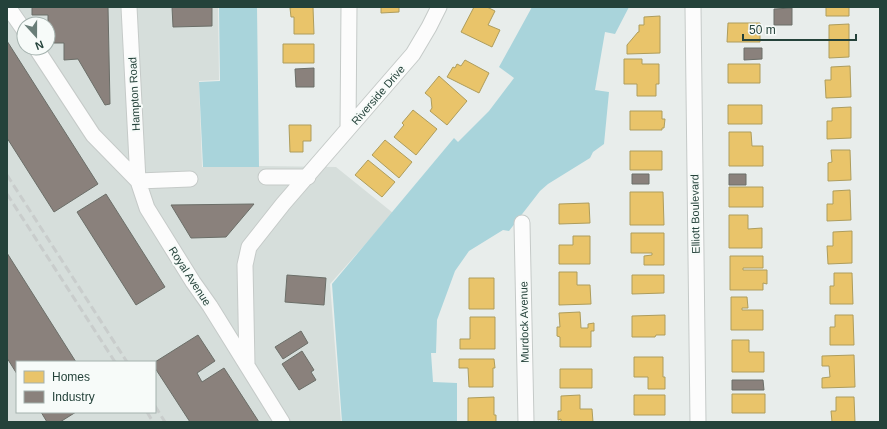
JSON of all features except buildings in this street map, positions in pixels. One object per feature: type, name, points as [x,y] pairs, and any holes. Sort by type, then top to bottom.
[{"type":"street","points":[[8,7],[16,18]]},
{"type":"street","name":"Hampton Road","points":[[129,7],[138,181]]},
{"type":"street","points":[[348,129],[349,7]]},
{"type":"street","name":"Riverside Drive","points":[[247,366],[245,265],[249,247],[413,54],[439,7]]},
{"type":"street","name":"Elliott Boulevard","points":[[693,7],[698,422]]},
{"type":"street","name":"Royal Avenue","points":[[41,56],[93,135],[138,181],[147,208],[282,422]]},
{"type":"street","points":[[266,177],[308,177]]},
{"type":"street","points":[[138,181],[190,179]]},
{"type":"street","name":"Murdock Avenue","points":[[522,223],[526,422]]},
{"type":"shaded area","points":[[7,7],[218,7],[219,80],[199,81],[202,167],[336,167],[393,213],[330,284],[341,422],[7,422]]},
{"type":"water","points":[[219,7],[257,7],[259,167],[203,167],[199,82],[220,81]]},
{"type":"water","points":[[532,7],[629,7],[615,34],[605,32],[595,90],[609,92],[604,144],[593,152],[590,158],[548,184],[540,191],[509,231],[503,230],[469,251],[455,271],[437,320],[436,353],[431,353],[433,382],[457,383],[457,422],[342,422],[332,284],[454,138],[458,142],[489,111],[514,78],[499,67]]},
{"type":"railway","points":[[7,175],[126,361]]},
{"type":"railway","points":[[7,194],[114,361]]},
{"type":"railway","points":[[156,408],[165,422]]},
{"type":"railway","points":[[148,413],[153,422]]}]
